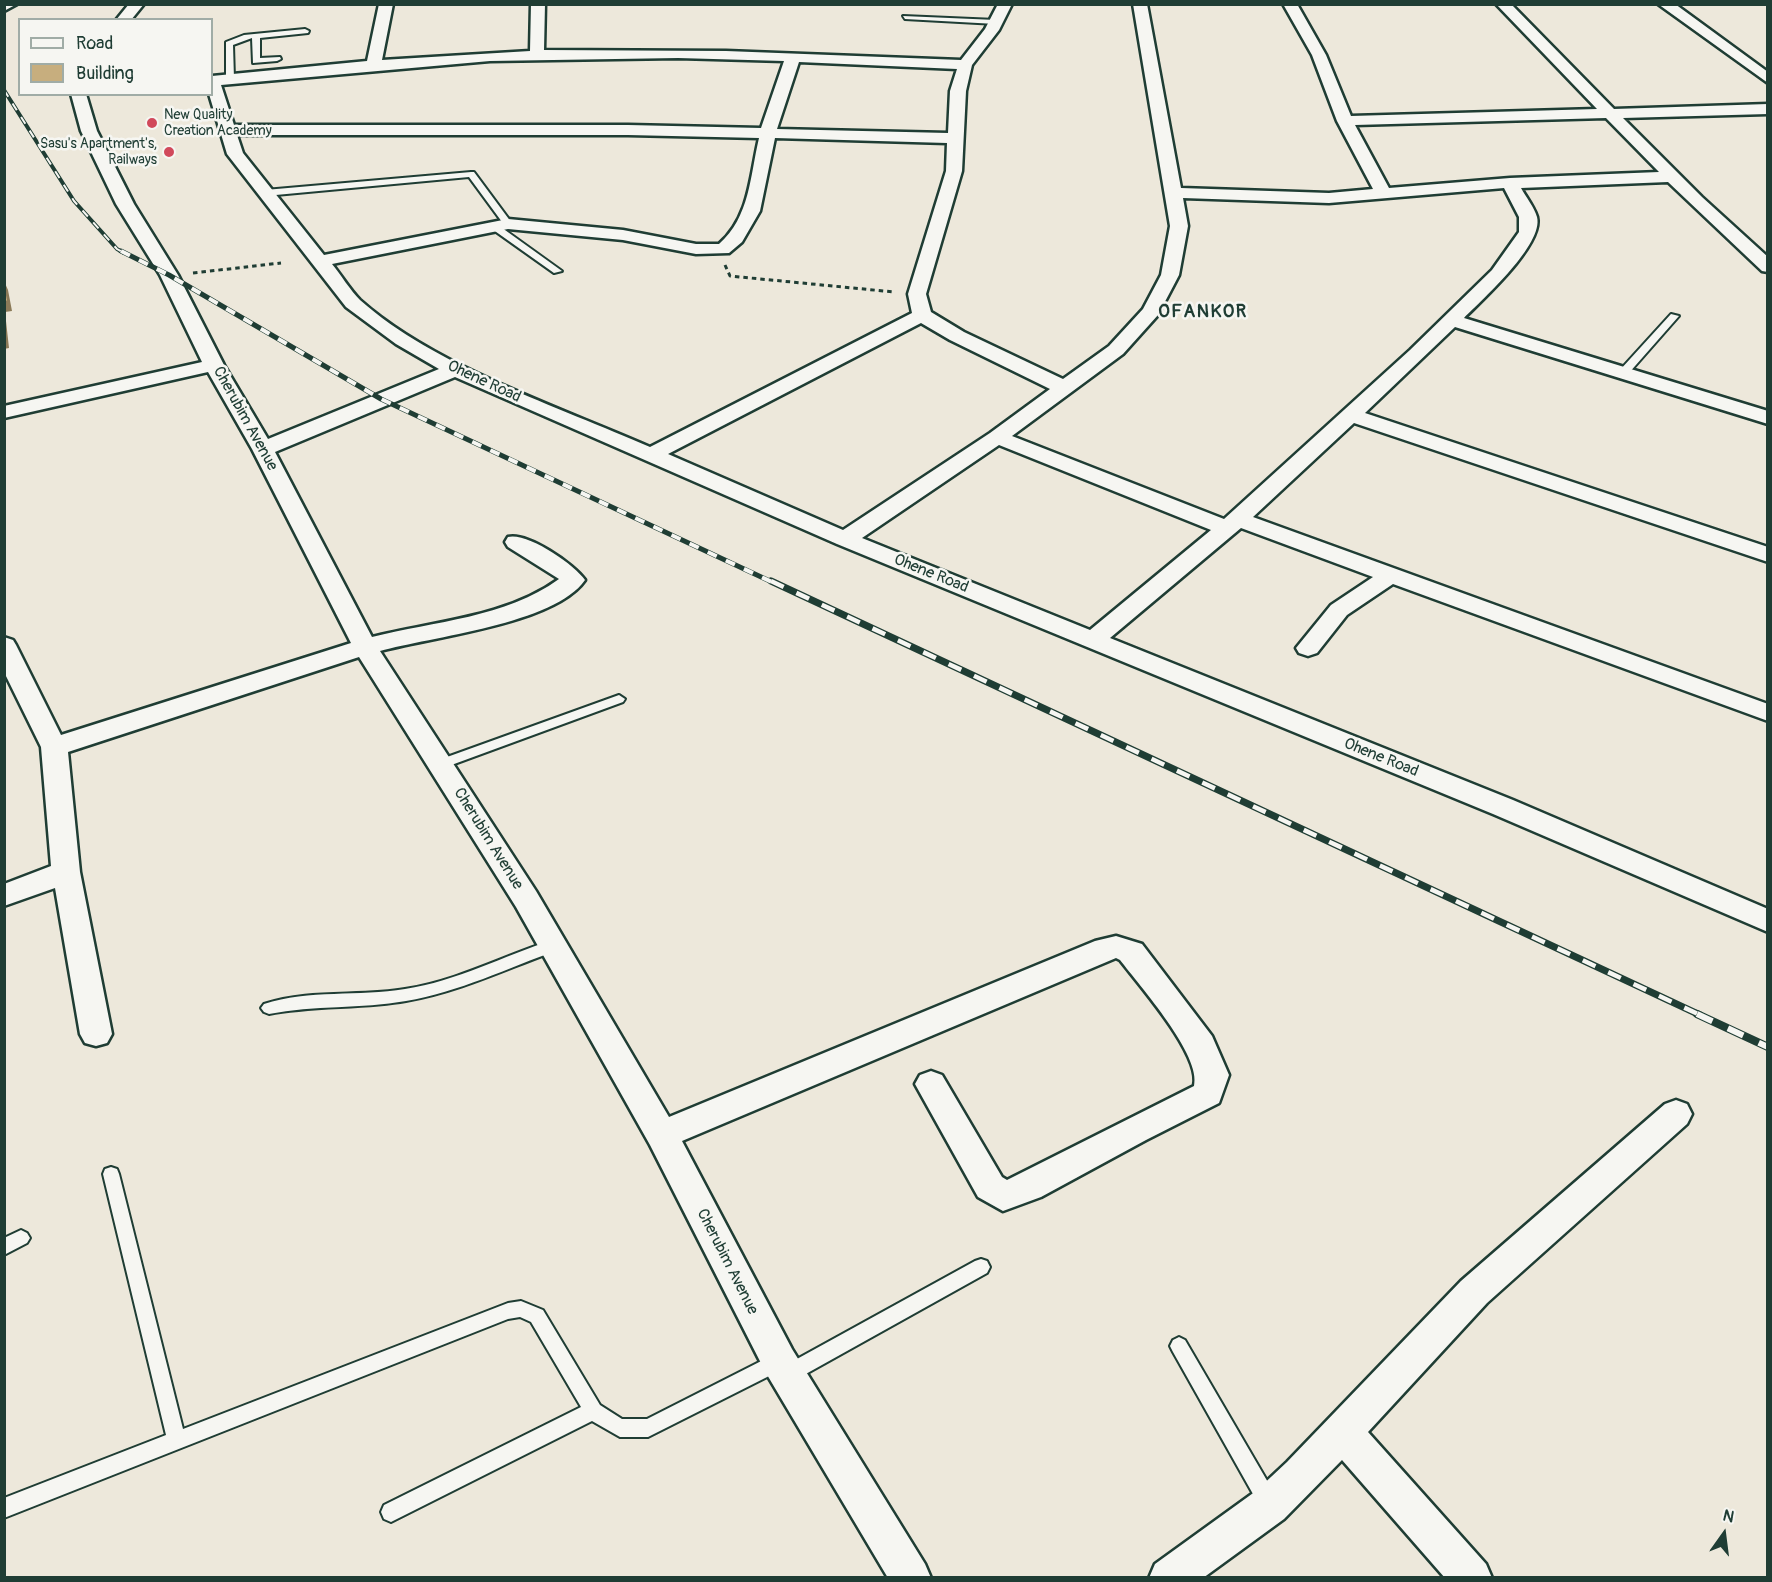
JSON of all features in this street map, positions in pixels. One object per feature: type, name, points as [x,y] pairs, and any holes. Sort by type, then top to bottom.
[{"type":"street","points":[[4,7],[10,4]]},
{"type":"street","points":[[125,18],[137,4]]},
{"type":"street","points":[[374,65],[387,4]]},
{"type":"street","points":[[537,55],[538,4]]},
{"type":"street","points":[[1005,4],[996,22],[964,65],[958,91],[954,171],[917,294],[922,315],[957,336],[1063,387]]},
{"type":"street","points":[[844,539],[997,437],[1116,350],[1151,310],[1170,275],[1179,226],[1140,4]]},
{"type":"street","points":[[1290,4],[1319,55],[1345,121],[1384,194]]},
{"type":"street","points":[[1503,4],[1671,177],[1736,241],[1767,267]]},
{"type":"street","points":[[1665,4],[1767,80]]},
{"type":"street","points":[[218,81],[374,65],[537,55],[793,57],[964,65]]},
{"type":"street","points":[[319,261],[502,225],[623,235],[696,249],[723,249],[740,234],[748,221],[755,201],[768,134],[793,57]]},
{"type":"street","name":"Ohene Road","points":[[218,81],[235,154],[352,303],[403,340],[455,370],[844,539],[1503,807],[1767,921]]},
{"type":"street","name":"Cherubim Avenue","points":[[79,96],[89,131],[125,204],[169,275],[214,365],[263,449],[365,647],[441,764],[553,946],[663,1135],[783,1368],[911,1578]]},
{"type":"street","points":[[1345,121],[1767,109]]},
{"type":"street","points":[[228,130],[628,130],[957,138]]},
{"type":"street","points":[[1174,193],[1262,197],[1384,194],[1510,183],[1671,177]]},
{"type":"street","points":[[1093,640],[1232,524],[1351,415],[1498,274],[1528,232],[1528,217],[1510,183]]},
{"type":"street","points":[[650,455],[922,315]]},
{"type":"street","points":[[1452,320],[1767,418]]},
{"type":"street","points":[[4,412],[214,365]]},
{"type":"street","points":[[263,449],[455,370]]},
{"type":"street","points":[[1351,415],[1767,555]]},
{"type":"street","points":[[997,437],[1232,524],[1392,575],[1767,713]]},
{"type":"street","points":[[54,747],[365,647],[521,609],[560,592],[573,580],[564,571],[516,542]]},
{"type":"street","points":[[1308,648],[1339,610],[1392,575]]},
{"type":"street","points":[[4,645],[54,747],[66,872],[96,1034]]},
{"type":"street","points":[[4,896],[66,872]]},
{"type":"street","points":[[663,1135],[1105,949],[1116,947],[1131,952],[1180,1014],[1201,1045],[1213,1075],[1208,1094],[1134,1130],[1029,1187],[1003,1196],[990,1187],[931,1084]]},
{"type":"street","points":[[1168,1578],[1270,1505],[1474,1292],[1676,1114]]},
{"type":"street","points":[[1342,1431],[1472,1578]]},
{"type":"lane","points":[[905,17],[996,22]]},
{"type":"lane","points":[[218,81],[230,63],[229,44],[244,37],[305,31]]},
{"type":"lane","points":[[256,35],[252,61],[278,59]]},
{"type":"lane","points":[[230,63],[238,62]]},
{"type":"lane","points":[[265,193],[471,174],[502,225],[557,271]]},
{"type":"lane","points":[[1624,372],[1674,316]]},
{"type":"lane","points":[[441,764],[619,699]]},
{"type":"lane","points":[[269,1008],[318,999],[403,996],[427,990],[553,946]]},
{"type":"lane","points":[[111,1174],[177,1441]]},
{"type":"lane","points":[[4,1247],[21,1239]]},
{"type":"lane","points":[[4,1508],[508,1311],[521,1309],[537,1316],[593,1411],[620,1428],[648,1428],[783,1368],[981,1267]]},
{"type":"lane","points":[[1179,1346],[1270,1505]]},
{"type":"lane","points":[[391,1512],[593,1411]]},
{"type":"path","points":[[723,249],[726,272],[730,276],[820,288],[917,294]]},
{"type":"path","points":[[169,275],[281,263]]},
{"type":"building","points":[[4,282],[8,301],[4,302]]},
{"type":"railway","points":[[4,90],[74,201],[117,249],[124,253]]},
{"type":"railway","points":[[121,251],[169,275],[381,399],[774,583]]},
{"type":"railway","points":[[771,581],[1700,1015]]},
{"type":"railway","points":[[1697,1014],[1768,1047]]},
{"type":"place","name":"New Quality Creation Academy","points":[[152,123]]},
{"type":"place","name":"Sasu's Apartment's, Railways","points":[[169,152]]},
{"type":"district","name":"OFANKOR","points":[[1203,312]]}]
